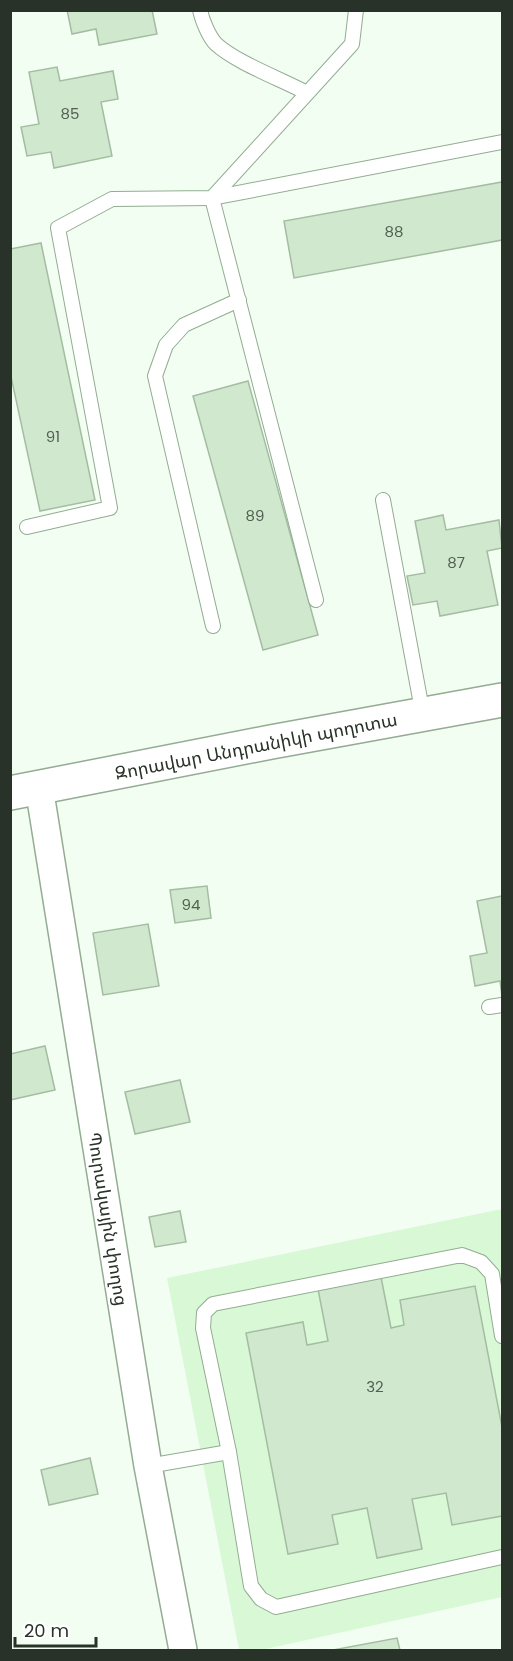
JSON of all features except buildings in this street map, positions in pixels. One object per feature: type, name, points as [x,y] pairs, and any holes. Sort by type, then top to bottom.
[{"type":"main road","name":"Զորավար Անդրանիկի պողոտա","points":[[25,790],[502,700]]},
{"type":"street","name":"Պուրակային փողոց","points":[[25,790],[183,1650]]},
{"type":"lane","points":[[200,10],[215,43],[238,58],[307,93]]},
{"type":"lane","points":[[212,198],[352,44],[356,10]]},
{"type":"lane","points":[[27,527],[110,508],[58,228],[112,200],[212,198],[502,142]]},
{"type":"lane","points":[[212,198],[316,600]]},
{"type":"lane","points":[[213,626],[155,376],[166,345],[184,325],[239,300]]},
{"type":"lane","points":[[383,500],[423,715]]},
{"type":"lane","points":[[502,1336],[492,1274],[481,1262],[462,1255],[213,1304],[204,1313],[203,1328],[229,1452],[251,1587],[261,1599],[276,1606],[502,1557]]},
{"type":"lane","points":[[148,1466],[229,1452]]},
{"type":"shaded area","points":[[502,1209],[502,1597],[261,1650],[239,1650],[167,1278]]}]
